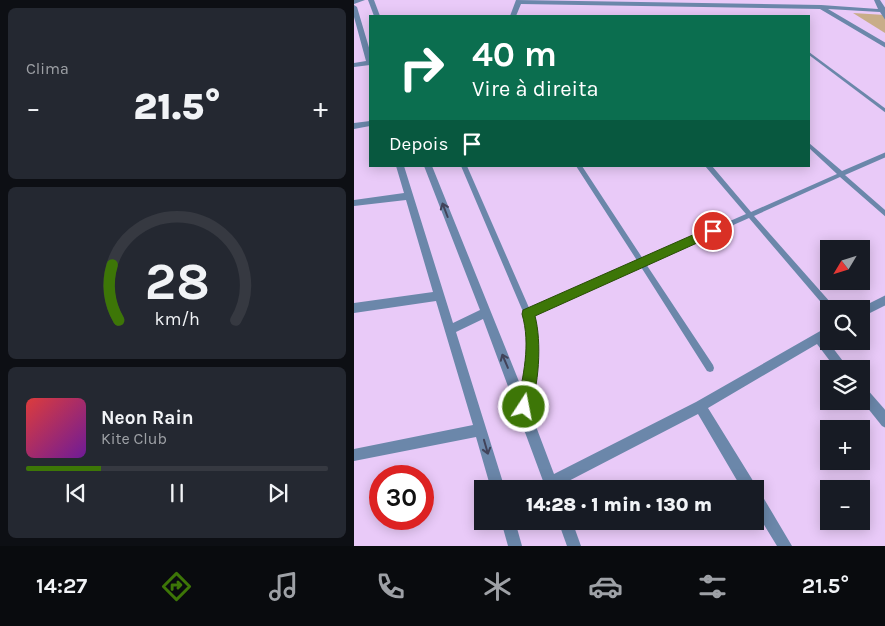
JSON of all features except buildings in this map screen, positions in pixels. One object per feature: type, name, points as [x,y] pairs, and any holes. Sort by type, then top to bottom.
[{"type":"street","points":[[354,2],[362,0]]},
{"type":"street","points":[[371,0],[377,15]]},
{"type":"street","points":[[877,0],[884,11],[885,19]]},
{"type":"street","points":[[513,15],[518,1],[726,3],[884,11]]},
{"type":"street","points":[[354,7],[369,60]]},
{"type":"street","points":[[821,7],[885,46]]},
{"type":"street","points":[[354,65],[369,63]]},
{"type":"street","points":[[354,126],[369,124]]},
{"type":"street","points":[[400,167],[495,480]]},
{"type":"street","points":[[428,167],[524,407],[550,480]]},
{"type":"street","points":[[354,203],[409,196]]},
{"type":"street","points":[[354,308],[440,296]]},
{"type":"street","points":[[870,307],[885,299]]},
{"type":"street","points":[[451,329],[485,313]]},
{"type":"street","points":[[524,407],[532,367],[532,328]]},
{"type":"street","points":[[563,480],[700,406],[818,337],[836,360]]},
{"type":"street","points":[[870,402],[885,422]]},
{"type":"street","points":[[700,406],[745,480]]},
{"type":"street","points":[[354,454],[481,430]]},
{"type":"street","points":[[764,512],[785,546]]},
{"type":"street","points":[[511,530],[515,546]]},
{"type":"street","points":[[568,530],[574,546]]},
{"type":"lane","points":[[810,54],[885,112]]},
{"type":"lane","points":[[810,146],[885,215]]},
{"type":"lane","points":[[528,314],[885,154]]},
{"type":"lane","points":[[464,167],[528,314],[532,328]]},
{"type":"lane","points":[[580,167],[640,263],[710,368]]},
{"type":"lane","points":[[709,167],[824,300]]},
{"type":"shaded area","points":[[853,13],[885,15],[885,33]]},
{"type":"route","points":[[524,407],[532,367],[532,328],[528,314],[713,231]]}]
